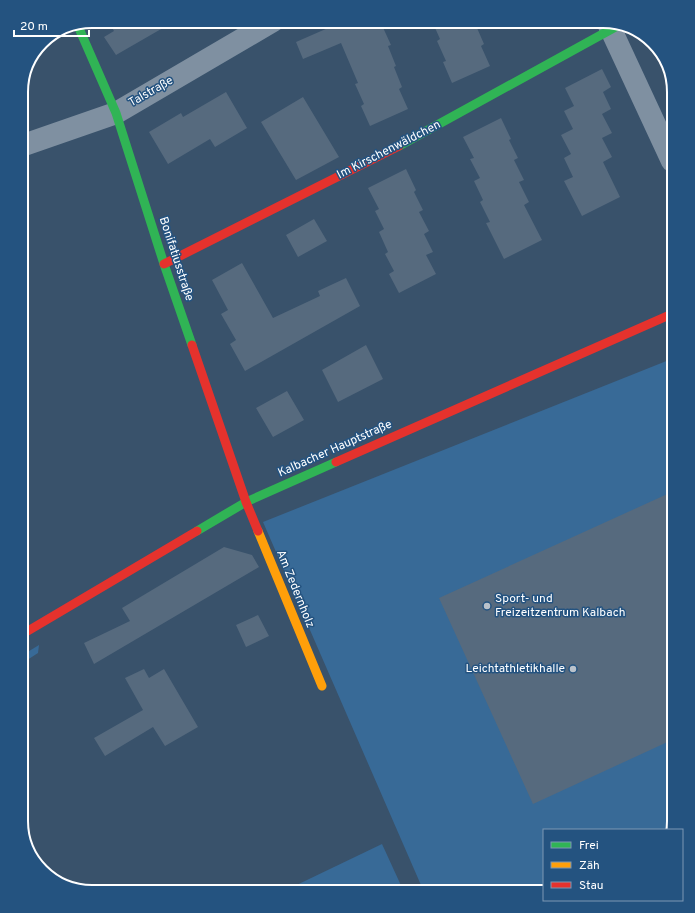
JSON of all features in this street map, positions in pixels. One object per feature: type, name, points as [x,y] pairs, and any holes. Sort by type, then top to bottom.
[{"type":"street","name":"Talstraße","points":[[28,144],[116,113],[260,28]]},
{"type":"street","name":"Im Kirschenwäldchen","points":[[164,264],[410,140],[607,28]]},
{"type":"street","name":"Im Kirschenwäldchen","points":[[614,29],[667,150]]},
{"type":"street","name":"Bonifatiusstraße","points":[[80,30],[116,113],[164,264],[246,502]]},
{"type":"street","name":"Kalbacher Hauptstraße","points":[[28,631],[246,502],[667,316]]},
{"type":"street","name":"Am Zedernholz","points":[[246,502],[322,686]]},
{"type":"shaded area","name":"Sport- und Freizeitzentrum Kalbach","points":[[667,361],[666,829],[543,829],[543,885],[421,885],[263,522]]},
{"type":"shaded area","points":[[39,645],[38,653],[28,659],[28,652]]},
{"type":"shaded area","points":[[382,844],[401,885],[297,885]]},
{"type":"building","points":[[112,28],[163,28],[116,55],[104,37],[114,31]]},
{"type":"building","points":[[328,28],[383,28],[391,45],[388,46],[402,87],[399,89],[408,109],[370,126],[361,106],[364,104],[355,84],[358,83],[341,43],[303,59],[296,42]]},
{"type":"building","points":[[435,28],[477,28],[484,44],[481,46],[490,66],[452,83],[443,62],[446,61],[437,41],[440,39]]},
{"type":"building","points":[[602,69],[611,87],[603,92],[611,109],[602,114],[612,133],[602,138],[612,157],[603,162],[620,197],[582,216],[564,181],[573,177],[564,158],[571,154],[561,135],[573,129],[564,111],[574,106],[565,88]]},
{"type":"building","points":[[226,92],[247,128],[215,147],[210,139],[168,164],[149,132],[181,113],[183,117]]},
{"type":"building","points":[[303,97],[339,157],[296,180],[261,122]]},
{"type":"building","points":[[501,118],[511,139],[509,140],[518,158],[514,160],[524,180],[519,182],[529,202],[524,205],[542,240],[504,259],[486,223],[490,222],[480,202],[483,200],[474,181],[480,178],[470,159],[474,158],[463,137]]},
{"type":"building","points":[[406,169],[416,190],[414,192],[423,210],[419,212],[429,231],[424,234],[433,252],[426,255],[436,274],[399,293],[389,274],[394,271],[385,254],[388,252],[379,232],[384,229],[375,211],[379,209],[368,188]]},
{"type":"building","points":[[314,219],[327,241],[298,257],[286,235]]},
{"type":"building","points":[[242,263],[273,318],[320,296],[318,291],[346,278],[360,306],[245,371],[230,344],[236,340],[221,314],[228,310],[212,280]]},
{"type":"building","points":[[366,345],[383,379],[338,402],[322,370]]},
{"type":"building","points":[[287,391],[304,420],[273,437],[256,408]]},
{"type":"building","name":"Leichtathletikhalle","points":[[667,494],[667,742],[533,804],[439,598]]},
{"type":"building","points":[[224,547],[252,555],[259,567],[94,664],[84,643],[130,621],[122,608]]},
{"type":"building","points":[[258,615],[269,636],[246,647],[236,625]]},
{"type":"building","points":[[144,669],[149,678],[164,669],[198,727],[165,746],[153,727],[105,756],[94,738],[143,710],[125,678]]},
{"type":"traffic: fast","points":[[399,146],[612,29]]},
{"type":"traffic: fast","points":[[80,30],[116,113],[164,264],[192,345]]},
{"type":"traffic: fast","points":[[197,531],[246,502],[336,462]]},
{"type":"traffic: slow","points":[[258,531],[322,686]]},
{"type":"traffic: jam","points":[[164,264],[399,146]]},
{"type":"traffic: jam","points":[[336,462],[667,316]]},
{"type":"traffic: jam","points":[[192,345],[246,502],[258,531]]},
{"type":"traffic: jam","points":[[28,631],[197,531]]},
{"type":"place","name":"Sport- und Freizeitzentrum Kalbach","points":[[487,606]]},
{"type":"place","name":"Leichtathletikhalle","points":[[573,669]]}]
